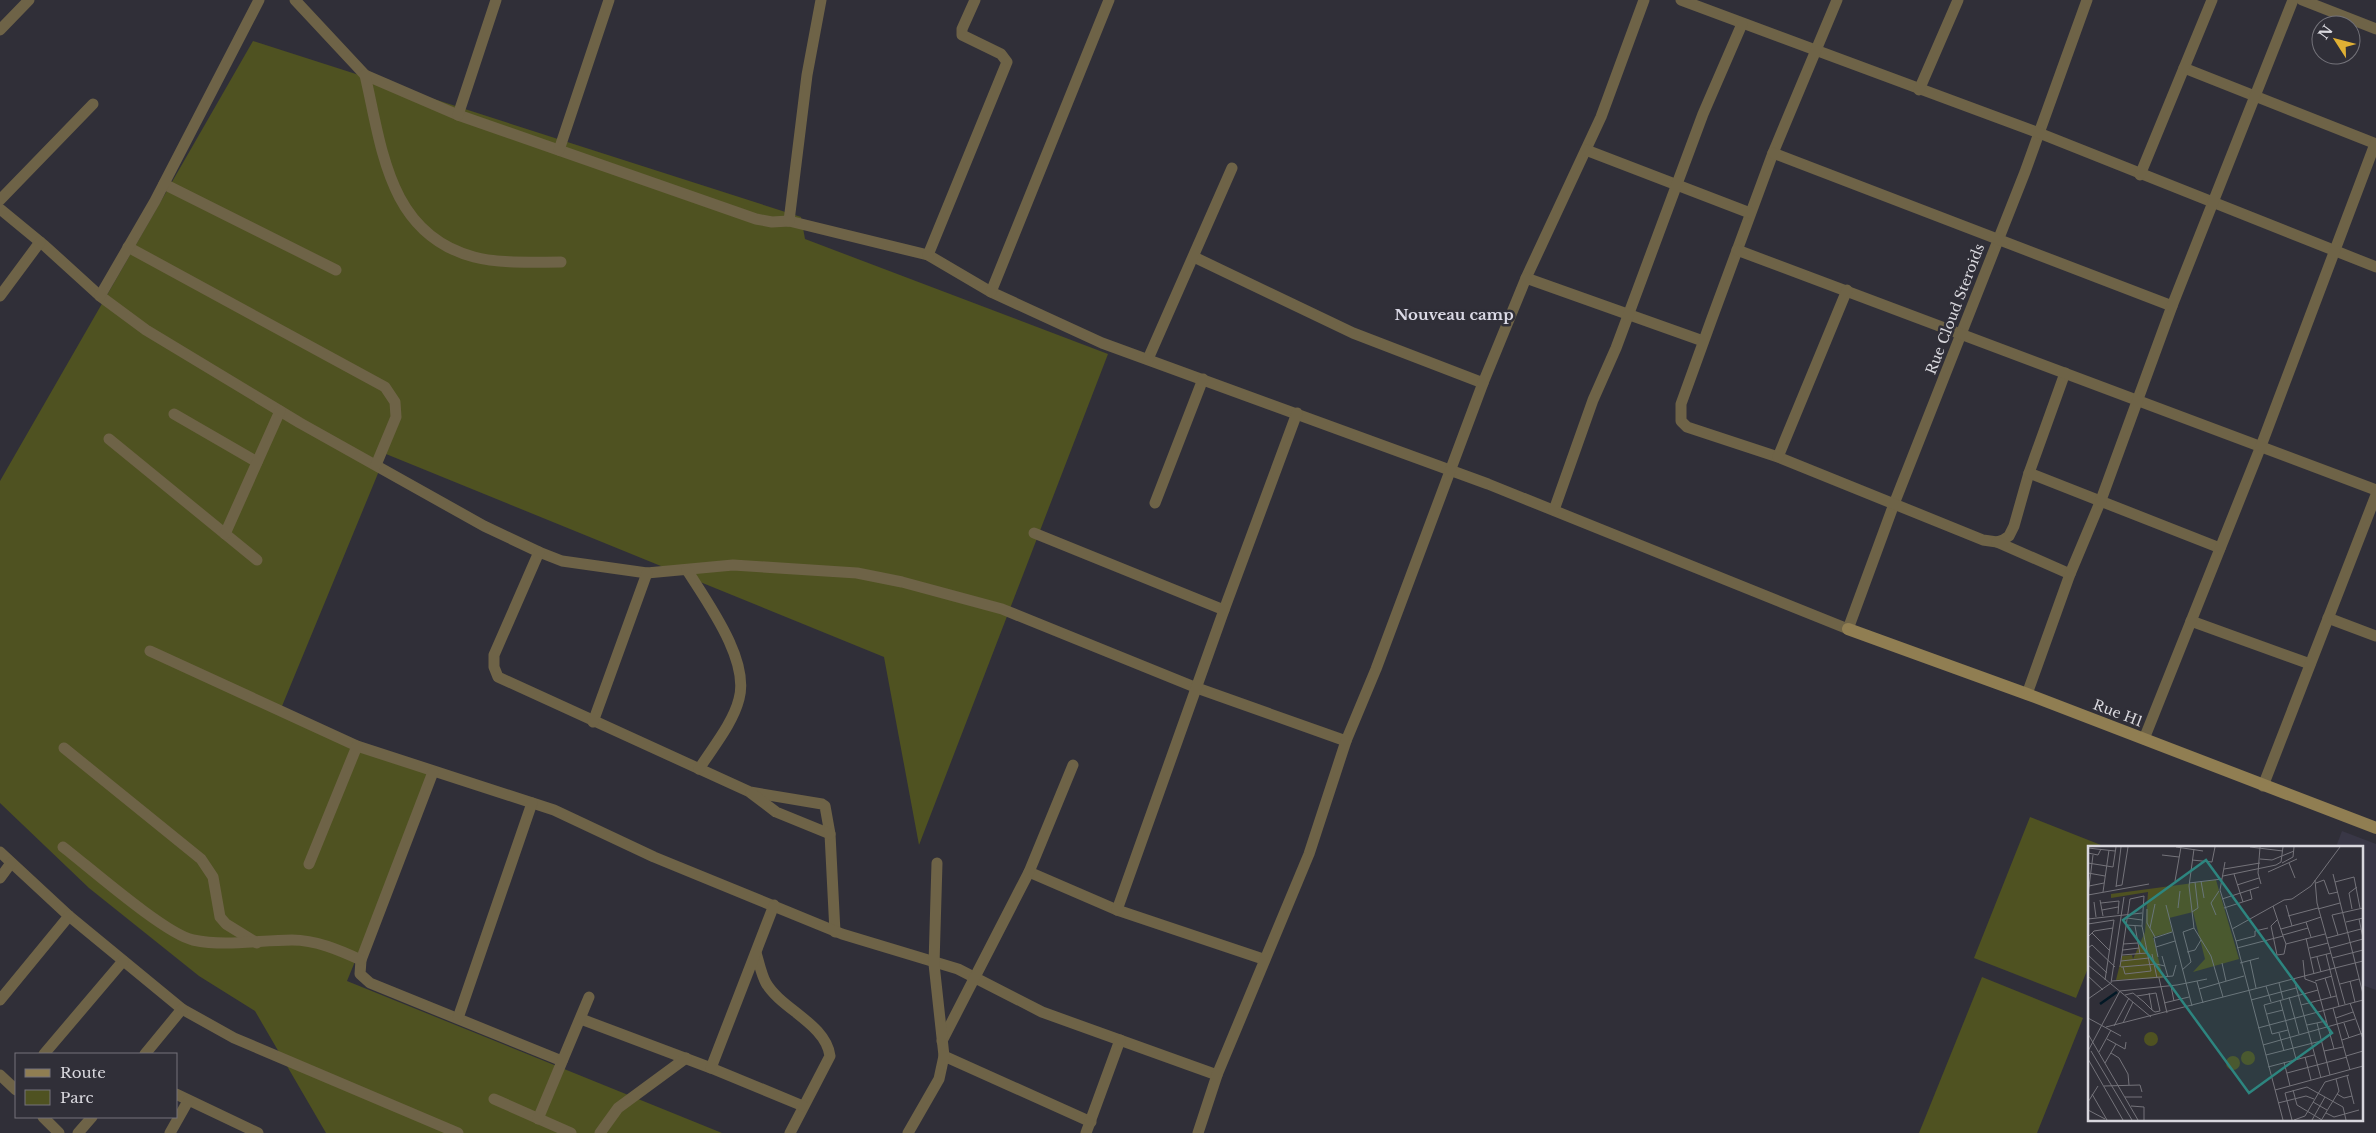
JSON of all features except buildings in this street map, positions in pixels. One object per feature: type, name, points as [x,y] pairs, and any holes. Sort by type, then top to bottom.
[{"type":"street","points":[[0,30],[29,0]]},
{"type":"street","points":[[100,296],[164,184],[259,0]]},
{"type":"street","points":[[295,0],[365,75],[458,115],[756,219],[772,222],[789,221],[928,255],[991,292],[1102,343],[1451,470],[1848,629]]},
{"type":"street","points":[[458,115],[496,0]]},
{"type":"street","points":[[559,150],[609,0]]},
{"type":"street","points":[[789,221],[807,75],[820,0]]},
{"type":"street","points":[[928,255],[1007,62],[1001,54],[962,35],[962,29],[975,0]]},
{"type":"street","points":[[991,292],[1110,0]]},
{"type":"street","points":[[1198,1133],[1217,1075],[1263,959],[1309,854],[1346,741],[1376,669],[1483,383],[1526,278],[1601,118],[1644,0]]},
{"type":"street","points":[[1681,0],[2039,133],[2140,175],[2376,267]]},
{"type":"street","points":[[1837,0],[1750,213],[1681,404],[1681,421],[1688,427],[1778,457],[1983,540],[1997,542],[2070,574]]},
{"type":"street","points":[[1919,90],[1958,0]]},
{"type":"street","name":"Rue Cloud Steroids","points":[[1848,629],[1894,504],[1998,241],[2087,0]]},
{"type":"street","points":[[2140,175],[2212,0]]},
{"type":"street","points":[[2027,694],[2070,574],[2101,500],[2172,306],[2293,0]]},
{"type":"street","points":[[2302,0],[2376,29]]},
{"type":"street","points":[[1554,510],[1593,400],[1628,314],[1675,185],[1742,24]]},
{"type":"street","points":[[2144,739],[2261,446],[2376,144],[2184,68]]},
{"type":"street","points":[[365,75],[384,164],[392,186],[422,230],[440,242],[474,257],[509,261],[561,262]]},
{"type":"street","points":[[0,200],[92,104]]},
{"type":"street","points":[[1586,150],[1750,213]]},
{"type":"street","points":[[1773,153],[1998,241],[2172,306]]},
{"type":"street","points":[[1148,359],[1232,168]]},
{"type":"street","points":[[164,184],[336,270]]},
{"type":"street","points":[[0,209],[100,296],[146,330],[280,411],[484,526],[538,552],[562,560],[647,573],[733,565],[858,574],[902,582],[1002,609],[1197,688],[1346,741]]},
{"type":"street","points":[[0,296],[40,242]]},
{"type":"street","points":[[128,247],[385,387],[395,402],[396,416],[376,465]]},
{"type":"street","points":[[1737,250],[1963,333],[2376,490]]},
{"type":"street","points":[[1194,257],[1353,333],[1483,383]]},
{"type":"street","points":[[1526,278],[1703,341]]},
{"type":"street","points":[[1778,457],[1847,290]]},
{"type":"street","points":[[1997,542],[2009,536],[2014,526],[2029,473],[2065,373]]},
{"type":"street","points":[[1155,503],[1203,379]]},
{"type":"street","points":[[225,534],[280,411]]},
{"type":"street","points":[[1117,910],[1224,610],[1297,413]]},
{"type":"street","points":[[174,414],[257,462]]},
{"type":"street","points":[[110,438],[256,560]]},
{"type":"street","points":[[2029,473],[2220,548]]},
{"type":"street","points":[[2263,786],[2376,495]]},
{"type":"street","points":[[1034,533],[1224,610]]},
{"type":"street","points":[[538,552],[494,655],[494,667],[498,677],[750,792],[776,812],[830,834]]},
{"type":"street","points":[[687,570],[718,622],[739,668],[741,685],[739,700],[699,769]]},
{"type":"street","points":[[593,722],[647,573]]},
{"type":"street","points":[[2328,618],[2376,636]]},
{"type":"street","points":[[2191,621],[2310,664]]},
{"type":"street","name":"Rue H1","points":[[1848,629],[2027,694],[2376,828]]},
{"type":"street","points":[[150,651],[357,746],[554,810],[654,857],[774,905],[835,932],[934,964],[958,969],[1042,1012],[1217,1075]]},
{"type":"street","points":[[309,864],[357,746]]},
{"type":"street","points":[[64,748],[201,859],[213,877],[220,917],[226,924],[256,943]]},
{"type":"street","points":[[942,1041],[1029,872],[1073,765]]},
{"type":"street","points":[[433,772],[361,960],[360,974],[370,984],[562,1061]]},
{"type":"street","points":[[750,792],[825,806],[830,834],[835,932]]},
{"type":"street","points":[[458,1018],[532,803]]},
{"type":"street","points":[[63,847],[181,936],[193,940],[256,943],[292,940],[319,943],[361,960]]},
{"type":"street","points":[[0,852],[69,916],[182,1009],[234,1038],[267,1053],[455,1132]]},
{"type":"street","points":[[0,878],[12,863]]},
{"type":"street","points":[[908,1133],[939,1079],[944,1056],[934,964],[937,863]]},
{"type":"street","points":[[1029,872],[1117,910],[1263,959]]},
{"type":"street","points":[[712,1068],[774,905]]},
{"type":"street","points":[[0,1000],[69,916]]},
{"type":"street","points":[[756,953],[766,983],[782,1002],[808,1022],[829,1049],[830,1056],[790,1133]]},
{"type":"street","points":[[45,1053],[123,962]]},
{"type":"street","points":[[538,1119],[590,997]]},
{"type":"street","points":[[146,1053],[182,1009]]},
{"type":"street","points":[[581,1019],[712,1068],[803,1106]]},
{"type":"street","points":[[1086,1133],[1120,1040]]},
{"type":"street","points":[[944,1056],[1091,1122]]},
{"type":"street","points":[[600,1133],[618,1108],[686,1058]]},
{"type":"street","points":[[0,1075],[15,1088]]},
{"type":"street","points":[[178,1095],[241,1130],[258,1133]]},
{"type":"street","points":[[494,1099],[571,1133]]},
{"type":"street","points":[[170,1133],[188,1101]]},
{"type":"street","points":[[44,1118],[59,1133]]},
{"type":"street","points":[[78,1133],[91,1118]]},
{"type":"shaded area","points":[[2342,831],[2376,844],[2376,990],[2364,986],[2364,846],[2336,846]]},
{"type":"green space","points":[[253,41],[801,217],[805,239],[1108,354],[919,845],[884,657],[386,454],[280,711],[432,773],[347,981],[722,1133],[326,1133],[255,1011],[199,976],[89,888],[0,803],[0,481]]},
{"type":"green space","points":[[2030,817],[2103,846],[2088,846],[2088,968],[2076,998],[1974,958]]},
{"type":"green space","points":[[1982,977],[2083,1018],[2037,1133],[1919,1133]]},
{"type":"district","name":"Nouveau camp","points":[[1454,315]]}]
